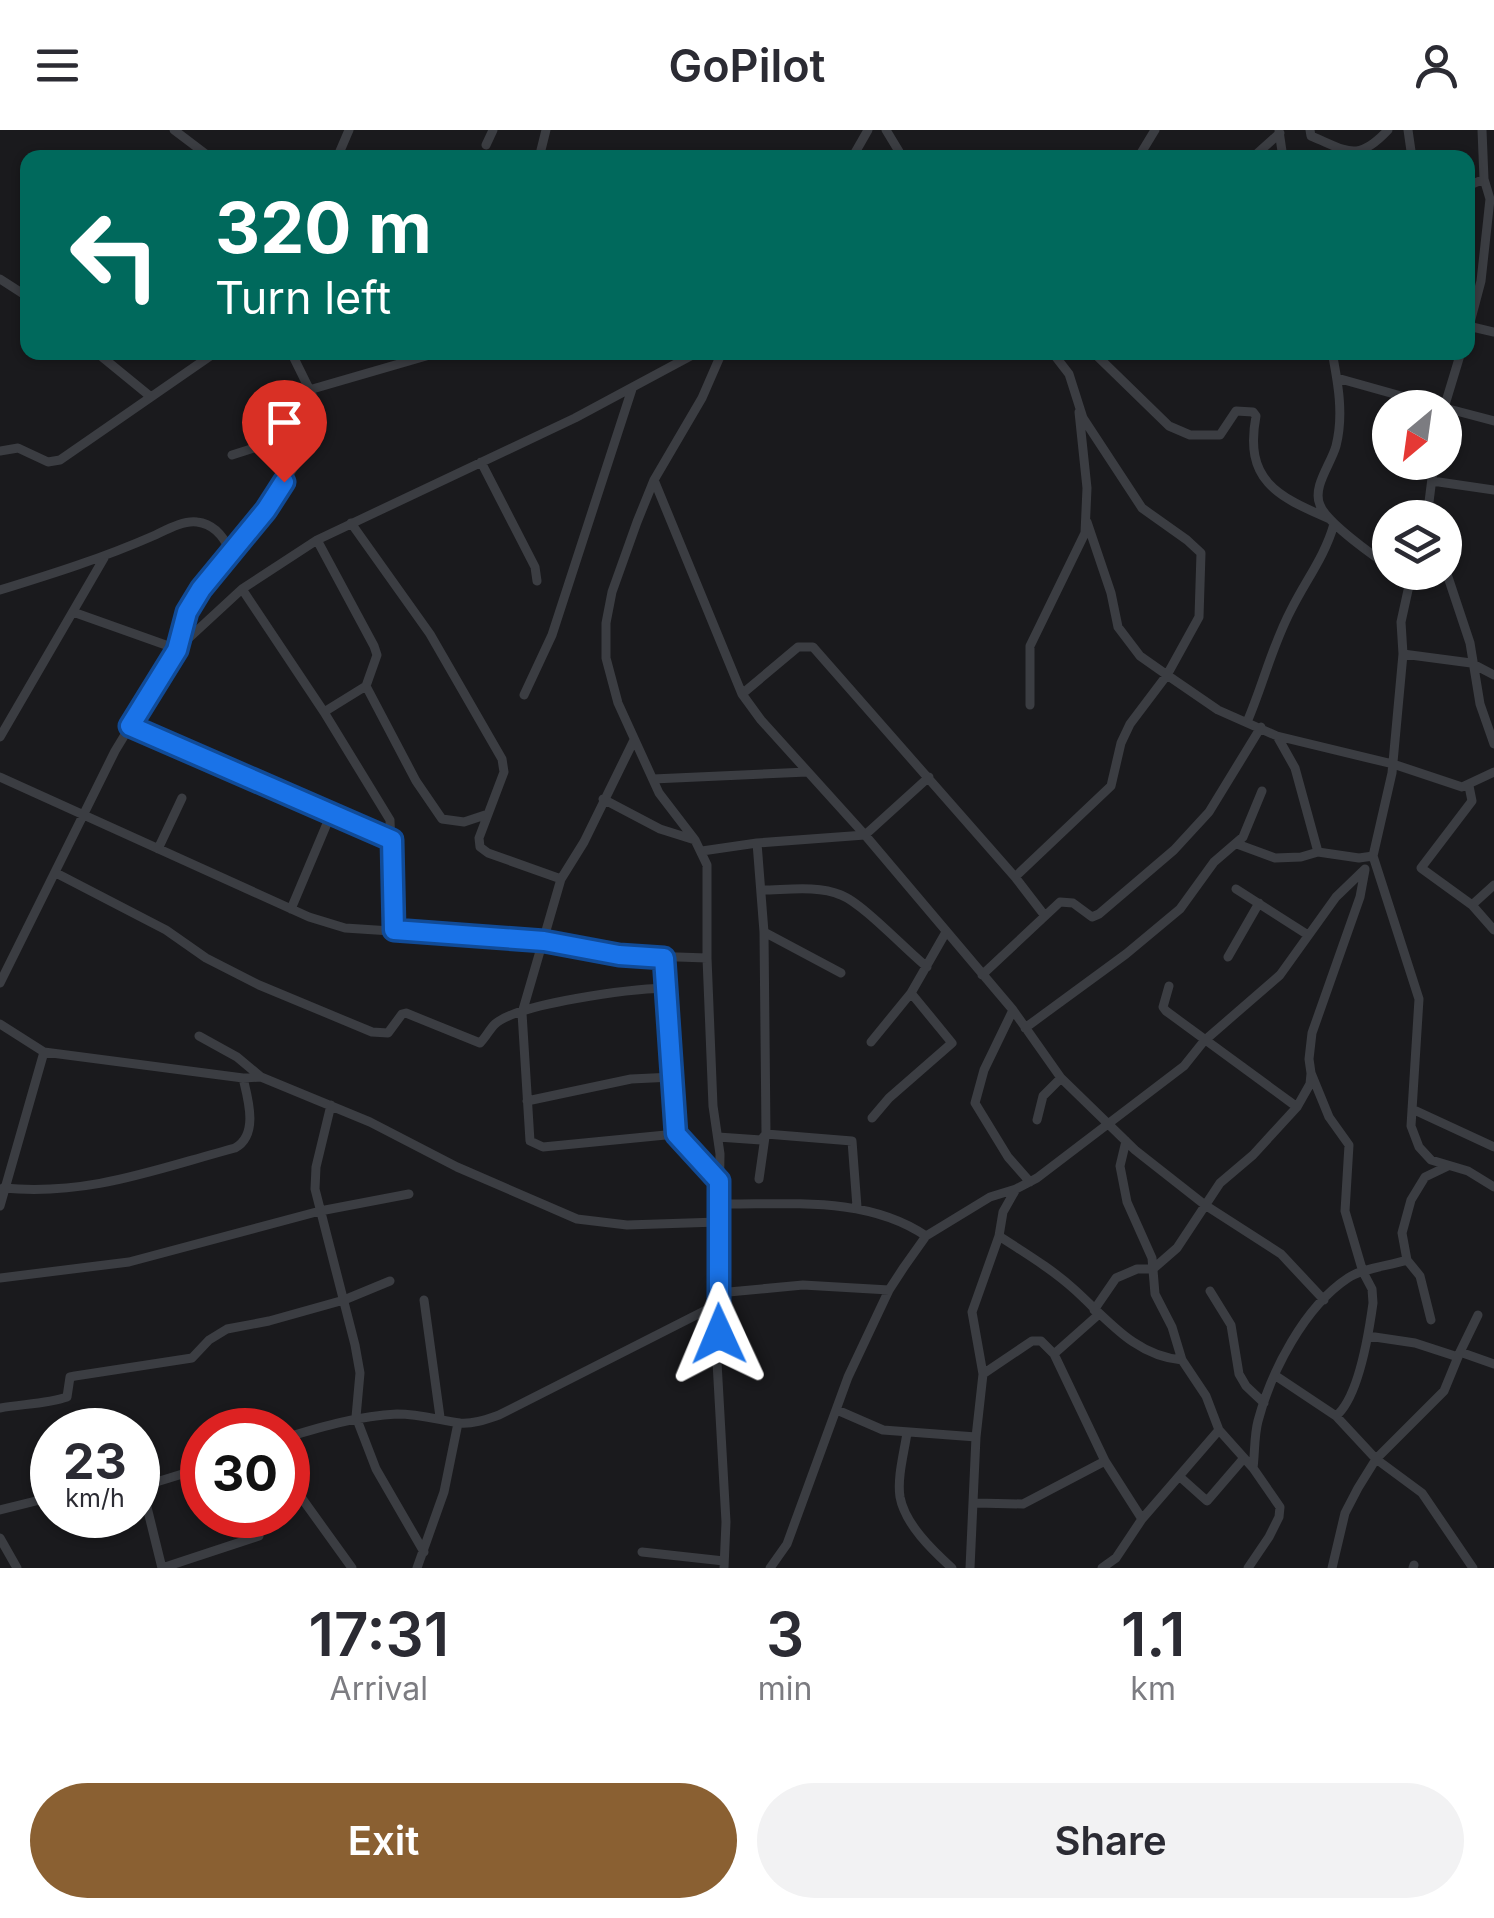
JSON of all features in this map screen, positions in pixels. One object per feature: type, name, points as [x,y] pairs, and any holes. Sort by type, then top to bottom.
[{"type":"street","points":[[174,130],[200,150]]},
{"type":"street","points":[[486,146],[493,130]]},
{"type":"street","points":[[1310,130],[1310,136],[1345,150]]},
{"type":"street","points":[[1366,150],[1388,130]]},
{"type":"street","points":[[1475,302],[1490,199],[1484,180],[1482,130]]},
{"type":"street","points":[[1261,150],[1280,132]]},
{"type":"street","points":[[1475,183],[1484,180]]},
{"type":"street","points":[[1481,281],[1494,279]]},
{"type":"street","points":[[106,360],[151,397]]},
{"type":"street","points":[[0,451],[18,448],[48,462],[60,460],[204,360]]},
{"type":"street","points":[[177,650],[187,612],[230,551],[266,510],[320,426],[320,414],[296,360]]},
{"type":"street","points":[[309,390],[412,360]]},
{"type":"street","points":[[0,984],[130,726],[177,650],[242,589],[316,540],[632,389],[684,360]]},
{"type":"street","points":[[642,1552],[724,1564],[726,1522],[717,1362],[718,1137],[713,1106],[707,958],[708,877],[702,851],[659,793],[618,702],[606,658],[606,623],[612,592],[654,480],[702,398],[719,360]]},
{"type":"street","points":[[1016,877],[1111,786],[1130,724],[1167,676],[1200,617],[1201,553],[1142,508],[1100,445],[1058,360]]},
{"type":"street","points":[[1101,360],[1169,426],[1190,436],[1220,435],[1236,411],[1253,412],[1256,416],[1251,438],[1260,472],[1283,496],[1332,521]]},
{"type":"street","points":[[1334,360],[1340,408],[1336,446],[1318,493],[1322,510],[1372,553]]},
{"type":"street","points":[[1449,390],[1459,360]]},
{"type":"street","points":[[1337,378],[1380,390]]},
{"type":"street","points":[[524,695],[552,635],[632,389]]},
{"type":"street","points":[[1030,705],[1030,646],[1078,552],[1087,522],[1078,404]]},
{"type":"street","points":[[1462,413],[1494,421]]},
{"type":"street","points":[[232,454],[320,426]]},
{"type":"street","points":[[482,462],[538,580]]},
{"type":"street","points":[[654,480],[742,694],[1013,1010],[1061,1078],[1126,1141],[1205,1205],[1281,1254],[1324,1300]]},
{"type":"street","points":[[1430,500],[1432,481],[1494,490]]},
{"type":"street","points":[[0,590],[105,558],[196,521],[212,527],[230,551]]},
{"type":"street","points":[[1247,722],[1290,610],[1324,554],[1332,521]]},
{"type":"street","points":[[1087,522],[1112,593],[1118,627],[1140,656],[1218,710],[1277,736],[1393,764],[1456,786],[1469,786],[1494,772]]},
{"type":"street","points":[[351,523],[430,634],[502,759],[504,772],[480,847],[561,879]]},
{"type":"street","points":[[316,540],[377,655],[366,686],[324,712]]},
{"type":"street","points":[[0,737],[105,558]]},
{"type":"street","points":[[242,589],[390,820],[394,930]]},
{"type":"street","points":[[1054,1354],[1096,1313],[1116,1278],[1137,1269],[1154,1268],[1177,1248],[1220,1182],[1253,1155],[1297,1107],[1310,1084],[1312,1033],[1371,862],[1393,764],[1401,622],[1408,590]]},
{"type":"street","points":[[1452,590],[1470,643],[1471,663],[1494,744]]},
{"type":"street","points":[[73,612],[177,650]]},
{"type":"street","points":[[742,694],[798,647],[813,647],[1046,916]]},
{"type":"street","points":[[1402,654],[1471,663],[1494,676]]},
{"type":"street","points":[[366,686],[416,781],[442,819],[464,822],[488,814]]},
{"type":"street","points":[[130,726],[392,840]]},
{"type":"street","points":[[982,975],[1060,902],[1067,900],[1092,917],[1099,914],[1174,850],[1209,812],[1262,727]]},
{"type":"street","points":[[1277,736],[1294,768],[1318,852]]},
{"type":"street","points":[[634,740],[584,842],[561,879],[522,1013],[530,1140],[535,1146],[676,1134]]},
{"type":"street","points":[[652,779],[807,772]]},
{"type":"street","points":[[0,777],[292,909],[345,928],[544,941],[619,955],[707,958]]},
{"type":"street","points":[[702,851],[864,835],[929,778]]},
{"type":"street","points":[[1469,786],[1472,801],[1421,868],[1472,905],[1494,930]]},
{"type":"street","points":[[1025,1028],[1180,910],[1214,862],[1243,836],[1262,791]]},
{"type":"street","points":[[158,849],[182,798]]},
{"type":"street","points":[[603,798],[660,830],[695,840]]},
{"type":"street","points":[[292,909],[331,814]]},
{"type":"street","points":[[756,843],[764,932],[765,1135],[759,1179]]},
{"type":"street","points":[[1236,844],[1275,858],[1318,852],[1371,862]]},
{"type":"street","points":[[770,1568],[786,1544],[848,1377],[889,1290],[926,1236],[990,1197],[1030,1182],[1074,1153],[1184,1066],[1204,1041],[1280,975],[1336,897],[1371,862]]},
{"type":"street","points":[[1371,862],[1419,1000],[1411,1126],[1419,1147],[1431,1160],[1468,1171],[1494,1186]]},
{"type":"street","points":[[56,873],[166,930],[223,967],[372,1032],[388,1034],[406,1014],[480,1043],[497,1022],[522,1013],[622,990],[666,988]]},
{"type":"street","points":[[1472,905],[1494,885]]},
{"type":"street","points":[[1236,889],[1308,934]]},
{"type":"street","points":[[761,890],[840,894],[858,904],[927,966]]},
{"type":"street","points":[[1228,957],[1259,904]]},
{"type":"street","points":[[764,932],[840,973]]},
{"type":"street","points":[[871,1042],[911,993],[946,932]]},
{"type":"street","points":[[664,958],[676,1134],[719,1181]]},
{"type":"street","points":[[1169,986],[1163,1007],[1297,1107]]},
{"type":"street","points":[[872,1118],[952,1043],[911,993]]},
{"type":"street","points":[[1013,1010],[984,1070],[975,1103],[1008,1157],[1030,1182]]},
{"type":"street","points":[[0,1024],[44,1052],[243,1078],[261,1077]]},
{"type":"street","points":[[200,1036],[237,1057],[261,1077],[577,1220],[627,1225],[718,1222]]},
{"type":"street","points":[[0,1206],[44,1052]]},
{"type":"street","points":[[1311,1073],[1329,1118],[1348,1145],[1344,1211],[1374,1303],[1346,1405],[1336,1416]]},
{"type":"street","points":[[527,1101],[631,1079],[673,1077]]},
{"type":"street","points":[[3,1188],[45,1192],[79,1189],[235,1148],[244,1143],[248,1134],[250,1110],[243,1078]]},
{"type":"street","points":[[1037,1120],[1043,1096],[1061,1078]]},
{"type":"street","points":[[330,1105],[316,1167],[320,1211],[360,1374],[356,1418],[376,1469],[424,1552]]},
{"type":"street","points":[[1412,1108],[1494,1148]]},
{"type":"street","points":[[718,1137],[760,1140],[765,1135],[852,1141],[857,1207]]},
{"type":"street","points":[[1126,1141],[1120,1166],[1122,1184],[1154,1268],[1154,1294],[1172,1328],[1182,1360],[1206,1396],[1219,1430],[1275,1497],[1279,1517],[1248,1568]]},
{"type":"street","points":[[1432,1320],[1420,1276],[1407,1260],[1402,1233],[1411,1200],[1426,1177],[1448,1166]]},
{"type":"street","points":[[970,1568],[983,1374],[972,1312],[999,1236],[1003,1212],[1016,1189]]},
{"type":"street","points":[[0,1278],[129,1262],[320,1211],[410,1194]]},
{"type":"street","points":[[718,1204],[857,1207],[899,1221],[926,1236]]},
{"type":"street","points":[[999,1236],[1154,1354],[1182,1360]]},
{"type":"street","points":[[1253,1468],[1257,1424],[1264,1404],[1285,1353],[1305,1321],[1348,1278],[1407,1260]]},
{"type":"street","points":[[0,1408],[62,1400],[70,1378],[75,1376],[192,1358],[227,1328],[344,1300],[390,1281]]},
{"type":"street","points":[[310,1431],[356,1418],[401,1414],[440,1416],[458,1423],[500,1415],[718,1298],[803,1285],[889,1290]]},
{"type":"street","points":[[1210,1291],[1231,1325],[1239,1374],[1264,1404]]},
{"type":"street","points":[[424,1300],[440,1416]]},
{"type":"street","points":[[1332,1568],[1346,1514],[1376,1459],[1438,1400],[1478,1316]]},
{"type":"street","points":[[1368,1336],[1415,1343],[1494,1364]]},
{"type":"street","points":[[983,1374],[1032,1341],[1041,1342],[1054,1354],[1105,1461],[1142,1518]]},
{"type":"street","points":[[1276,1376],[1336,1416],[1376,1459],[1422,1493],[1473,1568]]},
{"type":"street","points":[[837,1410],[883,1430],[976,1437]]},
{"type":"street","points":[[417,1568],[444,1492],[458,1423]]},
{"type":"street","points":[[1102,1568],[1116,1558],[1142,1518],[1219,1430]]},
{"type":"street","points":[[907,1433],[899,1493],[904,1511],[952,1568]]},
{"type":"street","points":[[1179,1476],[1207,1501],[1244,1458]]},
{"type":"street","points":[[976,1503],[1023,1504],[1105,1461]]},
{"type":"street","points":[[0,1510],[30,1502]]},
{"type":"street","points":[[310,1510],[352,1568]]},
{"type":"street","points":[[0,1538],[17,1568]]},
{"type":"street","points":[[154,1538],[162,1568],[253,1538]]},
{"type":"route","points":[[284,482],[201,589],[187,612],[177,650],[130,726],[392,840],[394,930],[544,941],[619,955],[664,958],[676,1134],[719,1181],[719,1334]]}]
